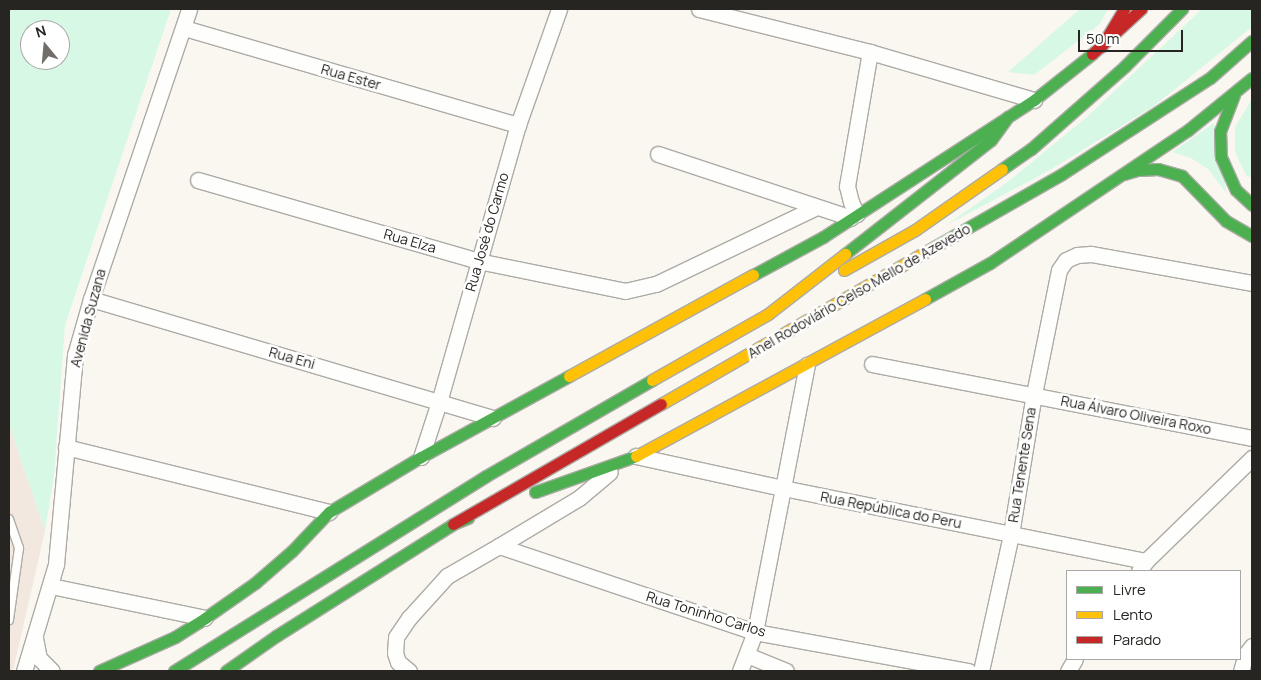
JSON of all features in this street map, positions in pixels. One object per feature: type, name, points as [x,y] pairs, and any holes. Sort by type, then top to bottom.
[{"type":"main road","points":[[1100,47],[1124,9]]},
{"type":"main road","points":[[99,671],[175,637],[205,618],[255,583],[292,551],[329,512],[421,457],[823,237],[1034,100],[1100,47],[1141,9]]},
{"type":"main road","name":"Anel Rodoviário Celso Mello de Azevedo","points":[[768,314],[915,230],[1031,149],[1125,66],[1182,9]]},
{"type":"main road","name":"Anel Rodoviário Celso Mello de Azevedo","points":[[454,524],[1062,174],[1210,78],[1252,40]]},
{"type":"main road","points":[[226,671],[276,636],[454,524],[630,458],[807,366],[990,263],[1188,130],[1234,95],[1252,78]]},
{"type":"main road","points":[[1234,95],[1223,119],[1220,131],[1222,157],[1230,180],[1236,190],[1252,204]]},
{"type":"main road","points":[[174,671],[486,476],[768,314],[991,140],[1008,117]]},
{"type":"main road","points":[[1124,174],[1137,170],[1158,168],[1182,176],[1192,184],[1226,221],[1252,236]]},
{"type":"street","name":"Avenida Suzana","points":[[24,671],[50,586],[60,539],[75,355],[91,299],[189,9]]},
{"type":"street","name":"Rua José do Carmo","points":[[421,457],[439,402],[518,125],[558,9]]},
{"type":"street","points":[[699,9],[870,52],[1034,100]]},
{"type":"street","name":"Rua Ester","points":[[184,28],[518,125]]},
{"type":"street","points":[[658,154],[818,207],[854,216],[847,186],[870,52]]},
{"type":"street","name":"Rua Elza","points":[[198,180],[478,260],[625,291],[656,284],[818,207]]},
{"type":"street","name":"Rua Tenente Sena","points":[[981,671],[1011,534],[1034,394],[1059,270],[1066,260],[1077,255],[1091,254],[1252,283]]},
{"type":"street","name":"Rua Eni","points":[[91,299],[493,418]]},
{"type":"street","name":"Rua Álvaro Oliveira Roxo","points":[[872,364],[1034,394],[1252,438]]},
{"type":"street","points":[[740,671],[747,656],[754,632],[807,366]]},
{"type":"street","points":[[66,447],[329,512]]},
{"type":"street","points":[[409,671],[398,662],[395,653],[396,637],[409,618],[447,576],[504,548],[579,498],[630,458]]},
{"type":"street","name":"Rua República do Peru","points":[[630,458],[1011,534],[1143,566]]},
{"type":"street","points":[[1143,566],[1252,458]]},
{"type":"street","name":"Rua Toninho Carlos","points":[[504,548],[754,632],[968,671]]},
{"type":"street","points":[[50,586],[205,618]]},
{"type":"street","points":[[34,637],[39,658],[52,671]]},
{"type":"street","points":[[1241,671],[1250,653]]},
{"type":"street","points":[[747,656],[786,671]]},
{"type":"street","points":[[1068,671],[1074,660]]},
{"type":"lane","points":[[9,522],[19,548],[9,620]]},
{"type":"shaded area","points":[[9,424],[45,531],[13,671],[9,671]]},
{"type":"green space","points":[[9,9],[171,9],[65,325],[54,476],[45,531],[9,424]]},
{"type":"green space","points":[[1080,9],[1108,9],[1100,24],[1034,75],[1008,72]]},
{"type":"green space","points":[[1202,9],[1252,9],[1252,27],[1154,106],[1050,170],[945,226],[1009,181],[1088,116]]},
{"type":"green space","points":[[1252,99],[1252,178],[1246,175],[1235,152],[1235,127]]},
{"type":"green space","points":[[1214,123],[1227,194],[1208,169],[1191,158],[1172,152]]},
{"type":"traffic: fast","points":[[1002,169],[1031,149],[1125,66],[1182,9]]},
{"type":"traffic: fast","points":[[934,247],[1062,174],[1210,78],[1252,41]]},
{"type":"traffic: fast","points":[[753,275],[823,237],[1034,100],[1092,54]]},
{"type":"traffic: fast","points":[[925,299],[990,263],[1188,130],[1252,78]]},
{"type":"traffic: fast","points":[[1234,95],[1220,131],[1221,157],[1236,190],[1252,205]]},
{"type":"traffic: fast","points":[[845,254],[991,140],[1008,117]]},
{"type":"traffic: fast","points":[[1124,174],[1137,170],[1158,169],[1182,176],[1226,221],[1252,236]]},
{"type":"traffic: fast","points":[[99,671],[175,637],[205,618],[255,583],[292,551],[329,512],[421,457],[569,376]]},
{"type":"traffic: fast","points":[[174,671],[486,476],[652,380]]},
{"type":"traffic: fast","points":[[535,492],[636,456]]},
{"type":"traffic: fast","points":[[226,671],[276,636],[453,524],[468,518]]},
{"type":"traffic: slow","points":[[844,270],[915,230],[1002,169]]},
{"type":"traffic: slow","points":[[661,404],[934,247]]},
{"type":"traffic: slow","points":[[652,380],[768,314],[845,254]]},
{"type":"traffic: slow","points":[[569,376],[753,275]]},
{"type":"traffic: slow","points":[[636,456],[925,299]]},
{"type":"traffic: jam","points":[[1101,47],[1124,9]]},
{"type":"traffic: jam","points":[[1092,54],[1141,9]]},
{"type":"traffic: jam","points":[[453,524],[661,404]]}]
